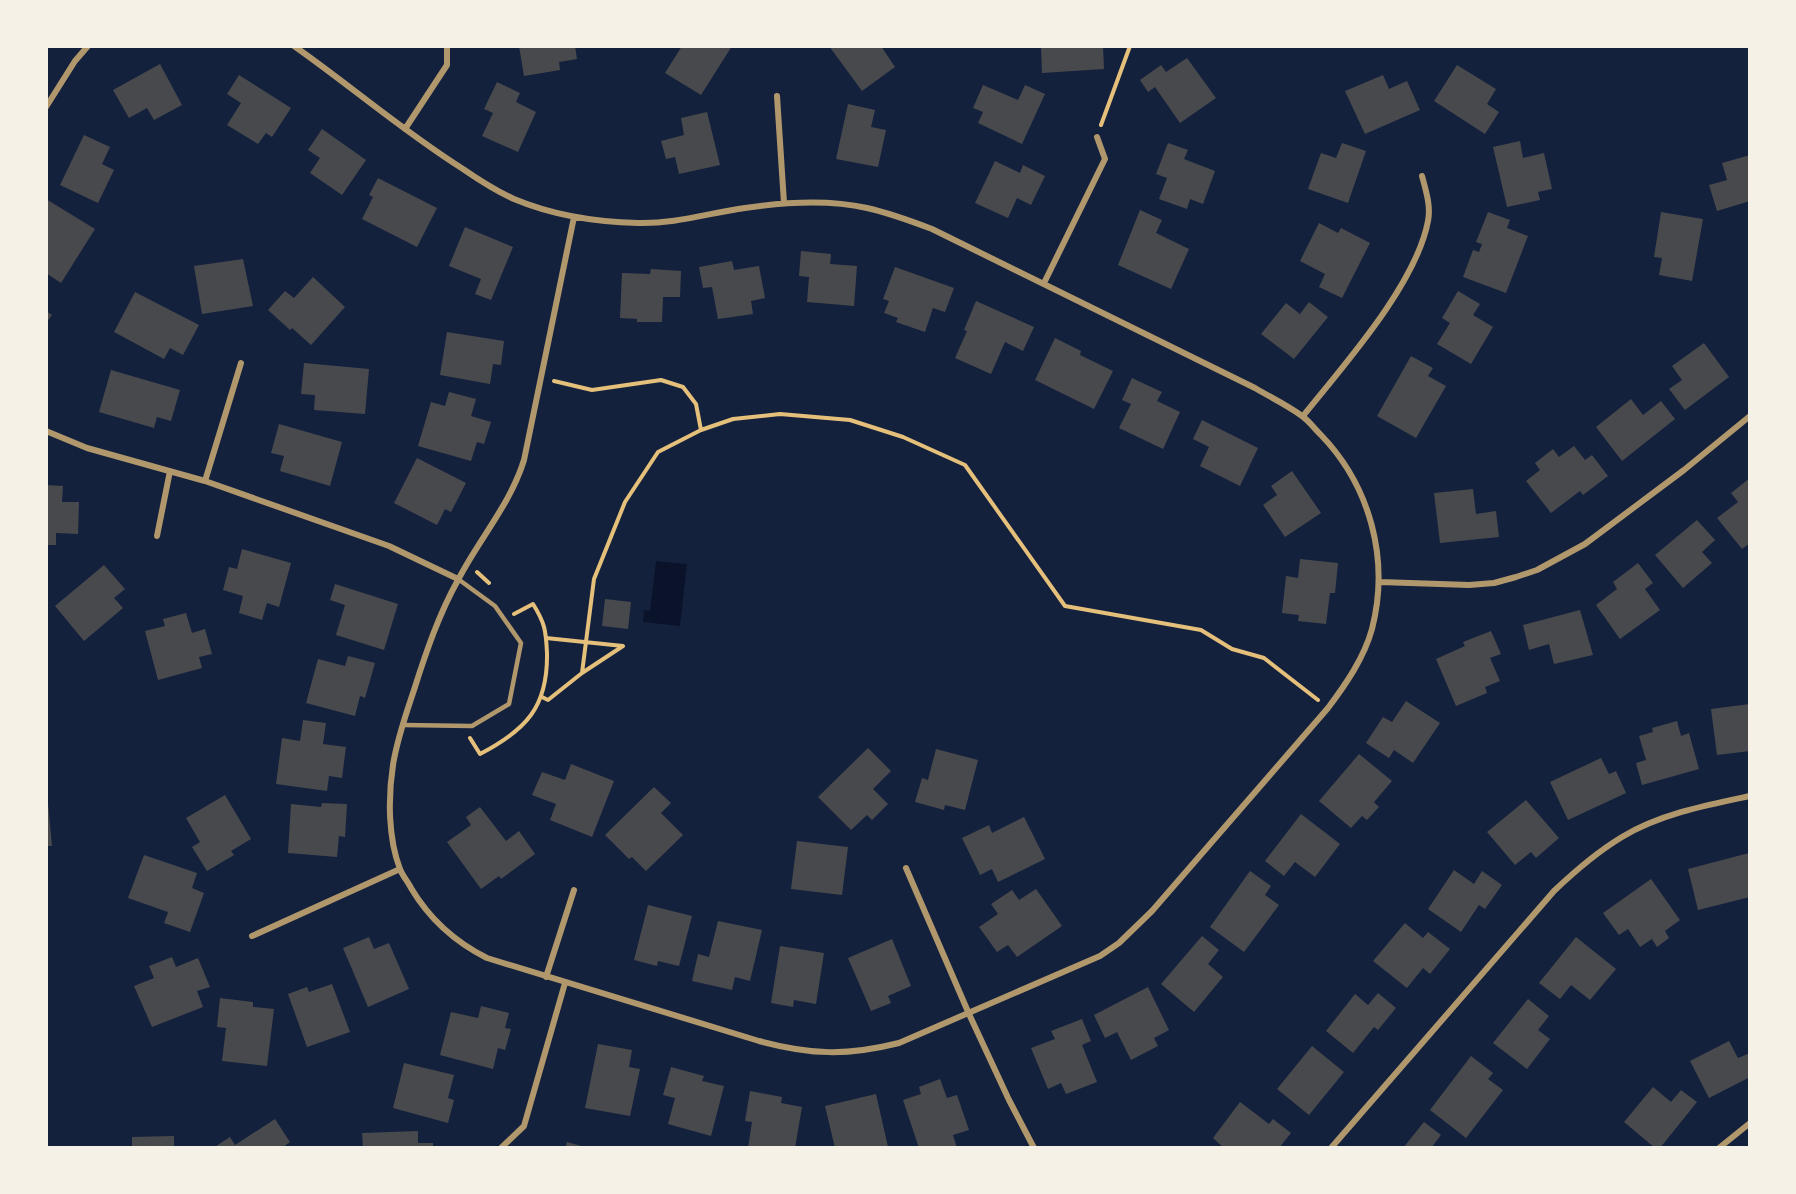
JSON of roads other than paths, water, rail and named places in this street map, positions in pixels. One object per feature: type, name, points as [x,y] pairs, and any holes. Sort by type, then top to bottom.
[{"type":"street","points":[[46,107],[75,61],[88,46]]},
{"type":"street","points":[[294,46],[405,129],[495,189],[515,199],[574,217],[640,224],[669,222],[742,208],[784,203],[842,204],[898,217],[932,229],[1255,388],[1303,416],[1335,450],[1362,492],[1375,539],[1380,582],[1372,629],[1364,648],[1346,683],[1328,708],[1152,911],[1119,943],[1100,956],[899,1043],[843,1053],[816,1053],[783,1048],[488,958],[468,949],[450,935],[419,901],[400,869],[390,824],[389,804],[393,764],[427,651],[458,579],[511,494],[519,477],[574,217]]},
{"type":"street","points":[[405,129],[447,65],[447,46]]},
{"type":"street","points":[[777,96],[784,203]]},
{"type":"street","points":[[1044,283],[1105,159],[1097,137]]},
{"type":"street","points":[[1303,416],[1371,329],[1399,288],[1415,258],[1428,220],[1429,204],[1422,176]]},
{"type":"street","points":[[205,481],[241,363]]},
{"type":"street","points":[[1380,582],[1469,585],[1494,583],[1537,570],[1585,544],[1684,470],[1749,416]]},
{"type":"street","points":[[46,431],[87,448],[205,481],[389,546],[458,579]]},
{"type":"street","points":[[157,536],[170,471]]},
{"type":"street","points":[[1331,1148],[1554,891],[1582,866],[1623,836],[1648,824],[1717,803],[1749,796]]},
{"type":"street","points":[[906,868],[969,1014],[1034,1148]]},
{"type":"street","points":[[252,936],[400,869]]},
{"type":"street","points":[[546,977],[574,890]]},
{"type":"street","points":[[501,1148],[524,1126],[565,983]]},
{"type":"street","points":[[1719,1148],[1749,1124]]},
{"type":"lane","points":[[403,725],[472,726],[509,704],[521,643],[495,606],[458,579]]},
{"type":"water","points":[[656,561],[687,564],[680,626],[643,622],[644,610],[650,611]]}]
